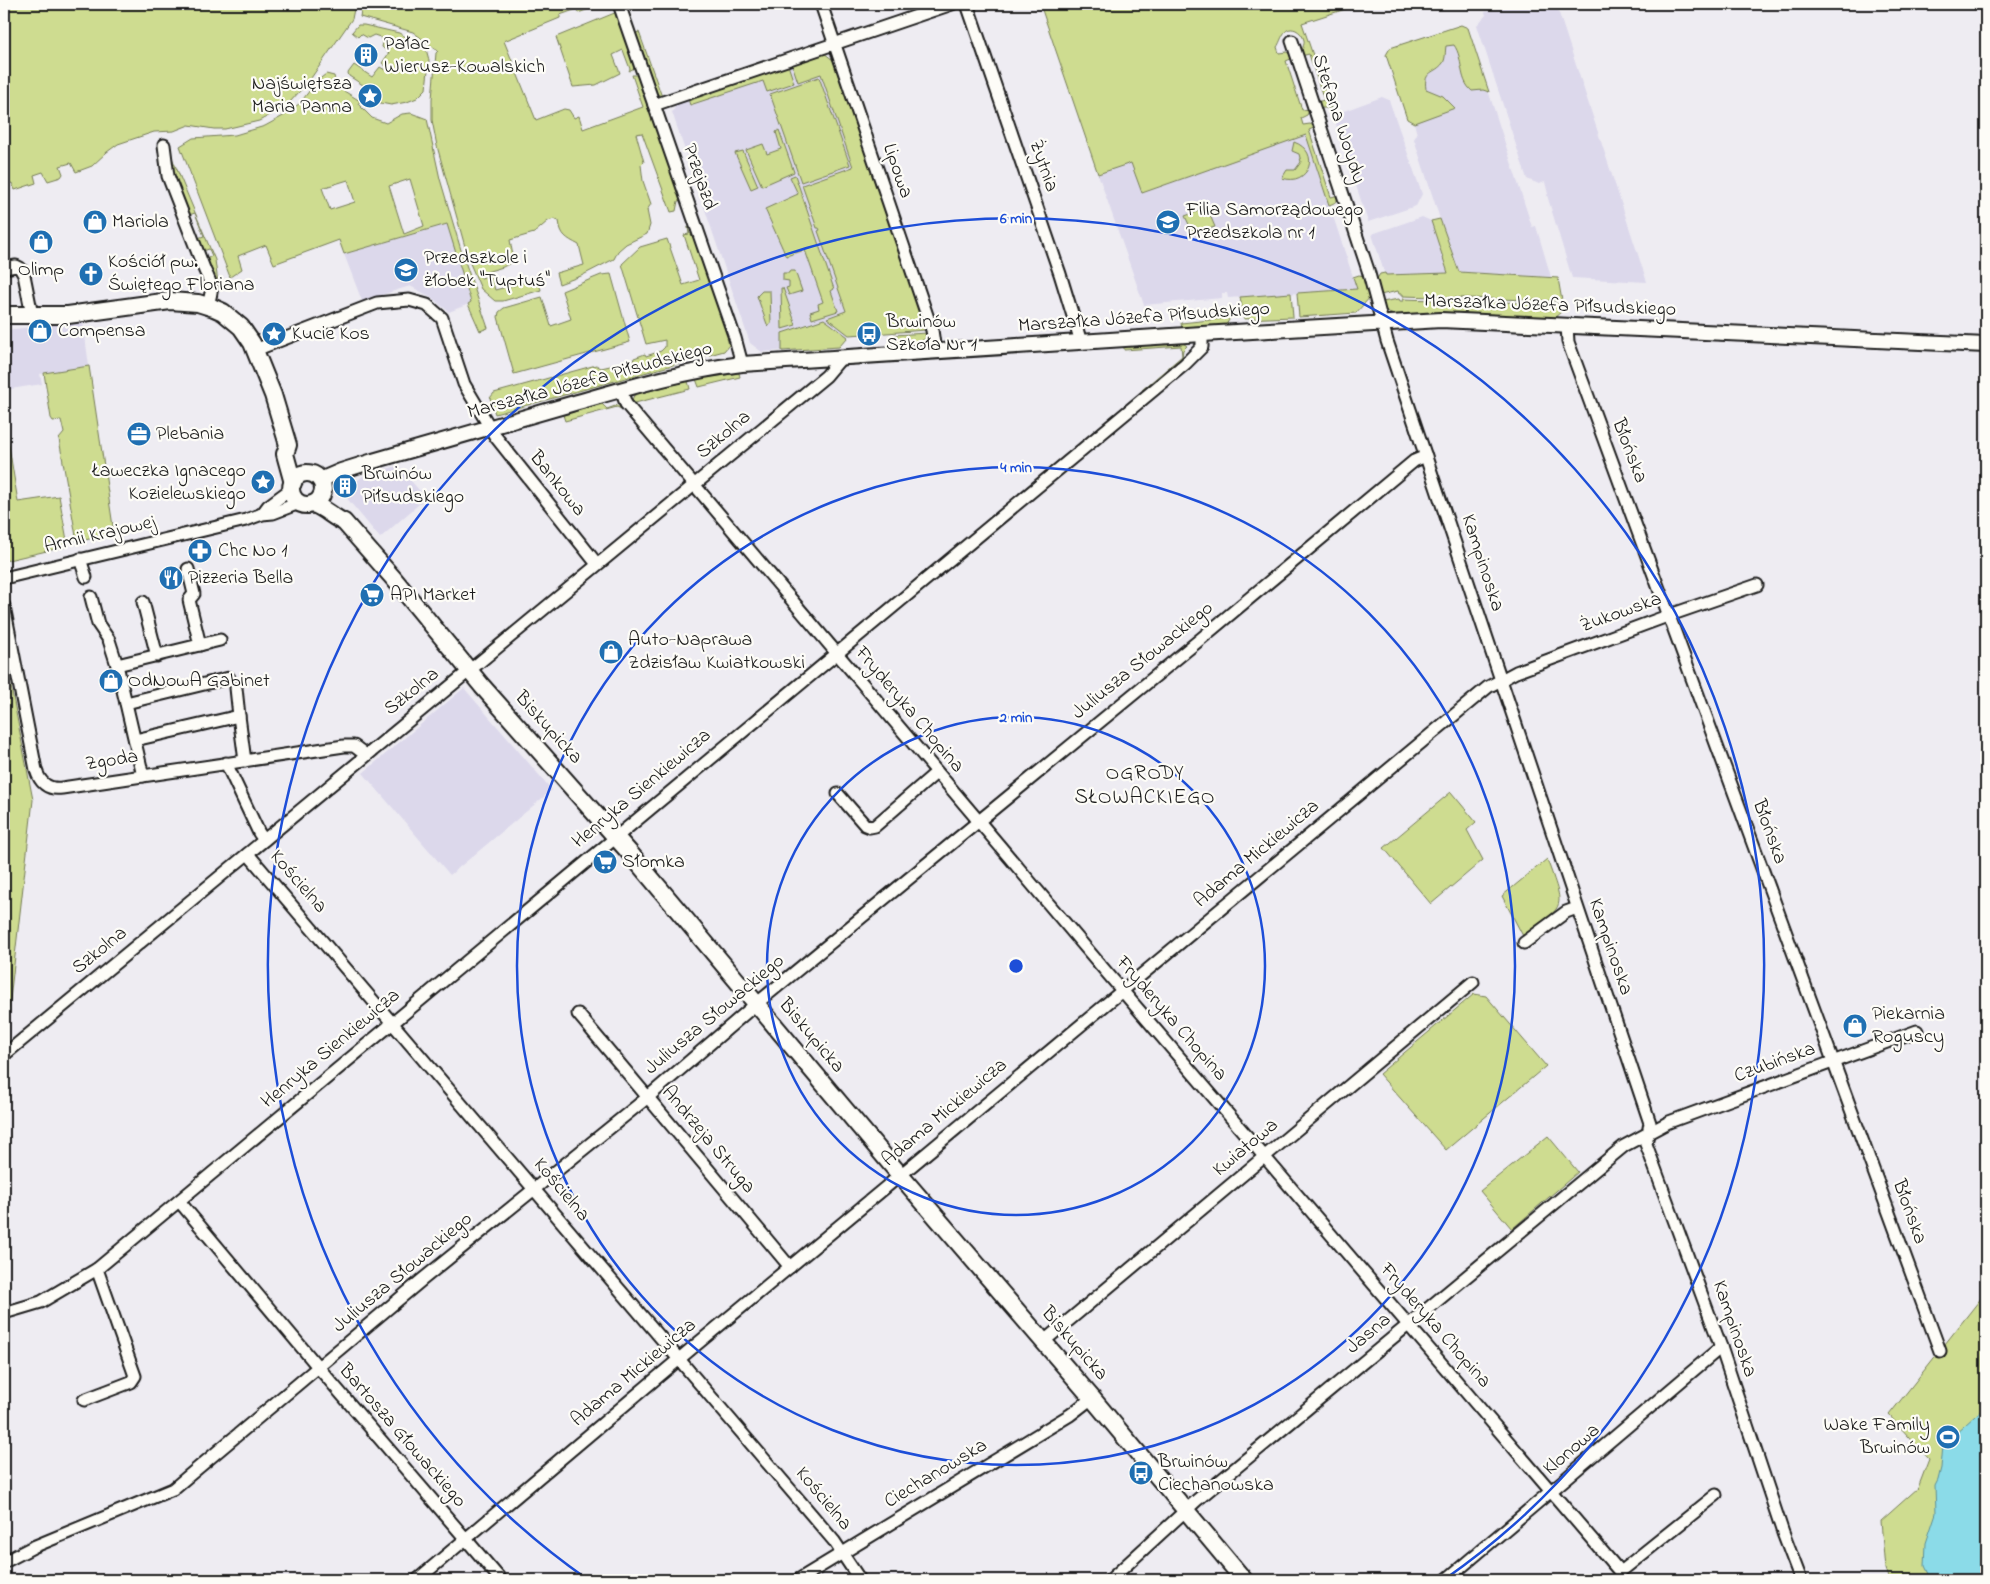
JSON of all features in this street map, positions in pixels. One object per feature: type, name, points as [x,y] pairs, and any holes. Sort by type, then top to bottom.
[{"type":"main road","points":[[4,315],[68,314],[170,301],[208,305]]},
{"type":"main road","name":"Biskupicka","points":[[208,305],[241,327],[256,350],[273,395],[288,445],[295,452],[300,466],[317,481],[342,513],[344,522]]},
{"type":"main road","name":"Biskupicka","points":[[288,445],[286,454],[299,494],[344,522],[394,579],[469,670],[615,836],[1244,1580]]},
{"type":"main road","points":[[299,476],[317,481],[321,497],[299,494],[299,476]]},
{"type":"street","name":"Przejazd","points":[[619,4],[736,338],[742,364]]},
{"type":"street","name":"Lipowa","points":[[820,4],[932,330],[934,351]]},
{"type":"street","points":[[654,104],[952,4]]},
{"type":"street","name":"Żytnia","points":[[967,4],[1080,333],[1081,342]]},
{"type":"street","name":"Stefana Woydy","points":[[1292,42],[1368,270],[1382,323]]},
{"type":"street","points":[[164,145],[168,176],[205,271],[212,284],[212,293],[208,305]]},
{"type":"street","points":[[4,268],[16,266],[24,272],[32,315]]},
{"type":"street","name":"Bankowa","points":[[256,350],[377,303],[400,300],[422,302],[436,312],[443,321],[464,384],[497,439],[597,564]]},
{"type":"street","name":"Marszałka Józefa Piłsudskiego","points":[[317,481],[349,468],[621,390],[708,368],[742,364],[1441,320],[1986,345]]},
{"type":"street","name":"Kampinoska","points":[[1382,323],[1650,1123],[1646,1144],[1721,1347],[1783,1533],[1801,1580]]},
{"type":"street","name":"Błońska","points":[[1567,325],[1568,342],[1835,1061],[1940,1351]]},
{"type":"street","name":"Henryka Sienkiewicza","points":[[4,1313],[14,1312],[41,1302],[97,1269],[615,836],[1185,364],[1202,347],[1202,334]]},
{"type":"street","name":"Szkolna","points":[[4,1054],[826,376],[842,357]]},
{"type":"street","name":"Fryderyka Chopina","points":[[621,390],[626,404],[836,653],[1620,1572],[1716,1494]]},
{"type":"street","name":"Juliusza Słowackiego","points":[[4,1562],[33,1547],[173,1489],[423,1279],[648,1097],[756,1004],[1414,462],[1426,456]]},
{"type":"street","name":"Armii Krajowej","points":[[4,578],[234,523],[262,514],[268,506],[299,494]]},
{"type":"street","points":[[80,559],[86,577]]},
{"type":"street","points":[[188,569],[194,594],[189,600],[200,645]]},
{"type":"street","name":"Żukowska","points":[[1500,679],[1670,614],[1757,585]]},
{"type":"street","points":[[91,597],[98,624],[109,640],[117,665],[143,776]]},
{"type":"street","points":[[143,602],[157,656]]},
{"type":"street","name":"Zgoda","points":[[4,607],[36,770],[42,781],[55,789],[344,746],[354,746],[366,755]]},
{"type":"street","points":[[117,665],[220,640]]},
{"type":"street","points":[[126,703],[229,678]]},
{"type":"street","name":"Adama Mickiewicza","points":[[417,1580],[1122,990],[1500,679]]},
{"type":"street","points":[[236,688],[245,761]]},
{"type":"street","points":[[135,740],[239,716]]},
{"type":"street","points":[[226,764],[264,840]]},
{"type":"street","points":[[838,794],[865,825],[875,826],[937,772]]},
{"type":"street","name":"Kościelna","points":[[248,854],[680,1358],[834,1541],[860,1580]]},
{"type":"street","points":[[1524,943],[1566,912],[1577,908]]},
{"type":"street","name":"Kwiatowa","points":[[1043,1342],[1473,982]]},
{"type":"street","name":"Andrzeja Struga","points":[[578,1014],[790,1267]]},
{"type":"street","name":"Czubińska","points":[[1648,1133],[1669,1122],[1917,1031]]},
{"type":"street","name":"Jasna","points":[[1110,1580],[1186,1511],[1610,1157],[1624,1146],[1648,1133]]},
{"type":"street","name":"Bartosza Głowackiego","points":[[179,1201],[501,1580]]},
{"type":"street","points":[[84,1400],[131,1382],[135,1376],[97,1269]]},
{"type":"street","name":"Klonowa","points":[[1446,1580],[1721,1347]]},
{"type":"street","name":"Ciechanowska","points":[[798,1580],[1070,1415],[1092,1398]]},
{"type":"shaded area","points":[[1509,4],[1556,4],[1647,282],[1572,278],[1547,195],[1545,182],[1539,184],[1527,179],[1477,25],[1486,15],[1485,12]]},
{"type":"shaded area","points":[[1461,25],[1468,28],[1532,227],[1536,226],[1551,277],[1459,272],[1452,256],[1414,139],[1417,134],[1414,123],[1407,119],[1386,55],[1390,48]]},
{"type":"shaded area","points":[[824,53],[833,60],[926,330],[873,334],[873,329],[865,329],[865,334],[849,335],[839,347],[762,352],[750,343],[672,112],[678,103]]},
{"type":"shaded area","points":[[1382,97],[1389,100],[1422,194],[1416,206],[1368,222],[1333,115]]},
{"type":"shaded area","points":[[1306,134],[1357,289],[1228,298],[1227,293],[1222,293],[1222,298],[1144,305],[1098,174],[1131,163],[1143,193]]},
{"type":"shaded area","points":[[1422,217],[1431,221],[1448,273],[1385,275],[1372,234]]},
{"type":"shaded area","name":"Przedszkole i żłobek \"Tuptuś\"","points":[[448,224],[471,303],[449,312],[431,297],[410,286],[362,301],[344,254]]},
{"type":"shaded area","points":[[83,322],[89,366],[40,374],[42,384],[4,390],[4,330]]},
{"type":"shaded area","points":[[398,466],[426,498],[380,538],[345,496],[346,491],[365,474]]},
{"type":"shaded area","points":[[464,688],[552,790],[450,875],[363,773]]},
{"type":"green space","points":[[4,4],[355,4],[352,19],[309,81],[280,110],[259,121],[225,129],[189,125],[174,131],[154,132],[118,144],[92,166],[76,172],[71,163],[60,166],[63,174],[61,177],[48,181],[43,172],[34,175],[36,183],[15,190],[12,183],[4,185]]},
{"type":"green space","points":[[362,4],[603,4],[578,13],[577,9],[560,15],[560,18],[504,41],[536,120],[564,109],[569,110],[574,118],[579,116],[583,129],[643,107],[632,75],[639,75],[682,200],[678,201],[676,211],[671,212],[642,133],[636,134],[644,162],[641,165],[643,181],[651,204],[647,210],[650,225],[647,234],[626,244],[618,251],[614,259],[581,276],[559,284],[556,273],[584,265],[579,245],[565,236],[559,221],[554,219],[548,221],[534,233],[510,240],[514,261],[503,267],[479,274],[481,278],[491,275],[495,290],[538,279],[541,290],[503,301],[495,301],[481,289],[469,261],[437,146],[432,120],[432,99],[436,53],[438,51],[413,32],[360,17]]},
{"type":"green space","points":[[1040,4],[1361,4],[1302,23],[1331,108],[1321,108],[1317,102],[1324,100],[1309,54],[1301,56],[1304,42],[1300,33],[1292,29],[1286,31],[1277,47],[1279,53],[1287,52],[1293,58],[1286,61],[1302,110],[1310,109],[1307,115],[1301,118],[1303,125],[1310,124],[1316,127],[1309,130],[1331,197],[1339,195],[1335,203],[1329,205],[1306,135],[1142,193],[1131,163],[1098,174]]},
{"type":"green space","points":[[617,12],[636,67],[629,71],[630,69],[623,50],[613,55],[620,73],[596,85],[573,87],[556,37]]},
{"type":"green space","points":[[358,25],[399,33],[426,49],[429,60],[426,89],[417,98],[391,105],[375,102],[368,96],[366,87],[349,76],[348,73],[354,65],[372,77],[380,67],[385,70],[387,67],[382,63],[389,53],[382,47],[383,43],[380,37],[374,35],[368,38],[361,34],[358,37],[352,32]]},
{"type":"green space","points":[[1461,25],[1468,28],[1489,92],[1483,90],[1472,91],[1465,81],[1459,56],[1454,45],[1446,46],[1443,63],[1426,78],[1426,89],[1443,96],[1455,108],[1414,123],[1407,119],[1386,55],[1390,48]]},
{"type":"green space","points":[[639,32],[662,97],[654,91],[634,34]]},
{"type":"green space","points":[[824,53],[833,60],[926,330],[873,334],[873,329],[865,329],[865,334],[849,335],[827,318],[846,311],[818,231],[820,230],[817,228],[802,185],[853,167],[821,74],[798,82],[792,64]]},
{"type":"green space","points":[[788,65],[794,83],[767,92],[763,81],[690,105],[688,99]]},
{"type":"green space","points":[[326,74],[334,76],[333,84],[360,101],[358,104],[372,118],[386,123],[402,114],[411,113],[427,119],[440,179],[461,250],[488,328],[480,331],[468,304],[471,302],[447,224],[344,254],[339,240],[274,264],[266,245],[238,256],[242,269],[230,277],[180,146],[193,138],[235,135],[265,126],[285,115],[300,103],[317,81]],"holes":[[[410,179],[424,226],[404,234],[389,186]],[[348,180],[355,202],[330,210],[322,188]]]},
{"type":"green space","points":[[819,77],[850,165],[801,182],[770,94]]},
{"type":"green space","points":[[779,130],[794,172],[762,186],[746,150],[763,144],[767,154],[781,149],[776,132]]},
{"type":"green space","points":[[1294,142],[1303,147],[1308,153],[1309,167],[1299,178],[1282,178],[1287,170],[1295,170],[1301,162],[1299,154],[1292,151]]},
{"type":"green space","points":[[743,151],[758,186],[751,189],[735,153]]},
{"type":"green space","points":[[170,153],[215,260],[218,283],[216,283],[206,259],[212,256],[209,249],[203,251],[198,238],[204,236],[195,213],[189,215],[175,184]]},
{"type":"green space","points":[[795,175],[834,289],[831,291],[838,311],[812,319],[810,312],[819,309],[818,304],[823,302],[805,250],[786,256],[765,209],[798,194],[790,177]]},
{"type":"green space","points":[[1207,208],[1215,227],[1193,233],[1185,216]]},
{"type":"green space","points":[[1440,219],[1459,272],[1558,278],[1562,301],[1403,296],[1398,291],[1380,295],[1376,280],[1380,274],[1448,273],[1431,221]]},
{"type":"green space","points":[[688,227],[690,234],[694,233],[730,337],[727,338],[729,345],[724,351],[495,414],[490,398],[494,393],[596,365],[601,368],[633,361],[634,358],[645,354],[646,356],[661,351],[665,347],[665,340],[646,344],[622,264],[640,247],[667,239],[683,285],[699,280],[684,235],[689,234]]},
{"type":"green space","points":[[789,271],[795,271],[802,291],[789,295],[786,288],[789,287],[789,281],[783,280],[783,273],[789,273]]},
{"type":"green space","points":[[611,274],[630,342],[514,374],[498,317],[499,312],[504,308],[542,297],[551,326],[571,319],[562,291],[601,275]]},
{"type":"green space","points":[[1364,276],[1371,296],[1356,313],[1299,317],[1297,293],[1357,289],[1353,277]]},
{"type":"green space","points":[[781,288],[783,288],[796,325],[782,329]]},
{"type":"green space","points":[[762,291],[770,291],[771,323],[768,327],[757,296]]},
{"type":"green space","points":[[1291,293],[1293,317],[1244,319],[1240,297]]},
{"type":"green space","points":[[1399,299],[1400,301],[1403,301],[1403,299],[1562,304],[1562,311],[1553,319],[1398,316],[1392,315],[1384,308],[1382,302]]},
{"type":"green space","points":[[1230,318],[1225,327],[1182,329],[1181,323]]},
{"type":"green space","points":[[824,319],[848,337],[839,347],[782,351],[782,333]]},
{"type":"green space","points":[[927,333],[925,339],[919,342],[899,343],[894,340],[894,335]]},
{"type":"green space","points":[[1183,343],[1187,346],[1183,350],[1182,357],[1178,361],[1179,363],[1144,393],[1142,390],[1182,356],[1181,346],[1124,350],[1124,347]]},
{"type":"green space","points":[[89,366],[114,533],[77,542],[59,439],[64,433],[61,420],[53,421],[51,418],[44,373]]},
{"type":"green space","points":[[739,373],[740,377],[699,387],[696,379]]},
{"type":"green space","points":[[688,381],[690,389],[635,403],[632,400],[634,395]]},
{"type":"green space","points":[[602,404],[607,409],[618,405],[621,409],[617,407],[565,421],[563,415]]},
{"type":"green space","points":[[4,415],[18,502],[59,496],[68,546],[4,561]]},
{"type":"green space","points":[[4,651],[33,800],[5,1043],[4,1043]]},
{"type":"green space","points":[[1451,792],[1476,822],[1467,830],[1483,860],[1431,904],[1384,848]]},
{"type":"green space","points":[[1547,859],[1557,888],[1558,905],[1555,911],[1523,936],[1502,896]]},
{"type":"green space","points":[[1474,994],[1486,996],[1546,1066],[1446,1150],[1379,1074]]},
{"type":"green space","points":[[1548,1136],[1578,1172],[1512,1229],[1480,1191]]},
{"type":"green space","name":"Wake Family Brwinów","points":[[1986,1292],[1986,1580],[1889,1580],[1885,1569],[1881,1521],[1918,1488],[1929,1459],[1889,1415]]},
{"type":"water","points":[[1986,1406],[1986,1580],[1930,1580],[1925,1566],[1926,1543],[1936,1513],[1935,1486],[1941,1468],[1943,1445]]},
{"type":"place","name":"Pałac Wierusz-Kowalskich","points":[[366,55]]},
{"type":"place","name":"Najświętsza Maria Panna","points":[[370,96]]},
{"type":"place","name":"Mariola","points":[[95,222]]},
{"type":"place","name":"Filia Samorządowego Przedszkola nr 1","points":[[1168,222]]},
{"type":"place","name":"Olimp","points":[[41,242]]},
{"type":"place","name":"Przedszkole i żłobek \"Tuptuś\"","points":[[406,270]]},
{"type":"place","name":"Kościół pw. Świętego Floriana","points":[[91,274]]},
{"type":"place","name":"Compensa","points":[[40,331]]},
{"type":"place","name":"Kucie Kos","points":[[274,334]]},
{"type":"place","name":"Brwinów Szkoła Nr 1","points":[[869,334]]},
{"type":"place","name":"Plebania","points":[[139,434]]},
{"type":"place","name":"Ławeczka Ignacego Kozielewskiego","points":[[263,482]]},
{"type":"place","name":"Brwinów Piłsudskiego","points":[[345,486]]},
{"type":"place","name":"Chc No 1","points":[[200,551]]},
{"type":"place","name":"Pizzeria Bella","points":[[171,578]]},
{"type":"place","name":"API Market","points":[[372,595]]},
{"type":"place","name":"Auto-Naprawa Zdzisław Kwiatkowski","points":[[611,652]]},
{"type":"place","name":"OdNowA Gabinet","points":[[111,681]]},
{"type":"place","name":"Słomka","points":[[605,862]]},
{"type":"place","name":"Piekarnia Roguscy","points":[[1855,1026]]},
{"type":"place","name":"Wake Family Brwinów","points":[[1948,1437]]},
{"type":"place","name":"Brwinów Ciechanowska","points":[[1141,1473]]},
{"type":"district","name":"OGRODY SŁOWACKIEGO","points":[[1145,786]]}]
